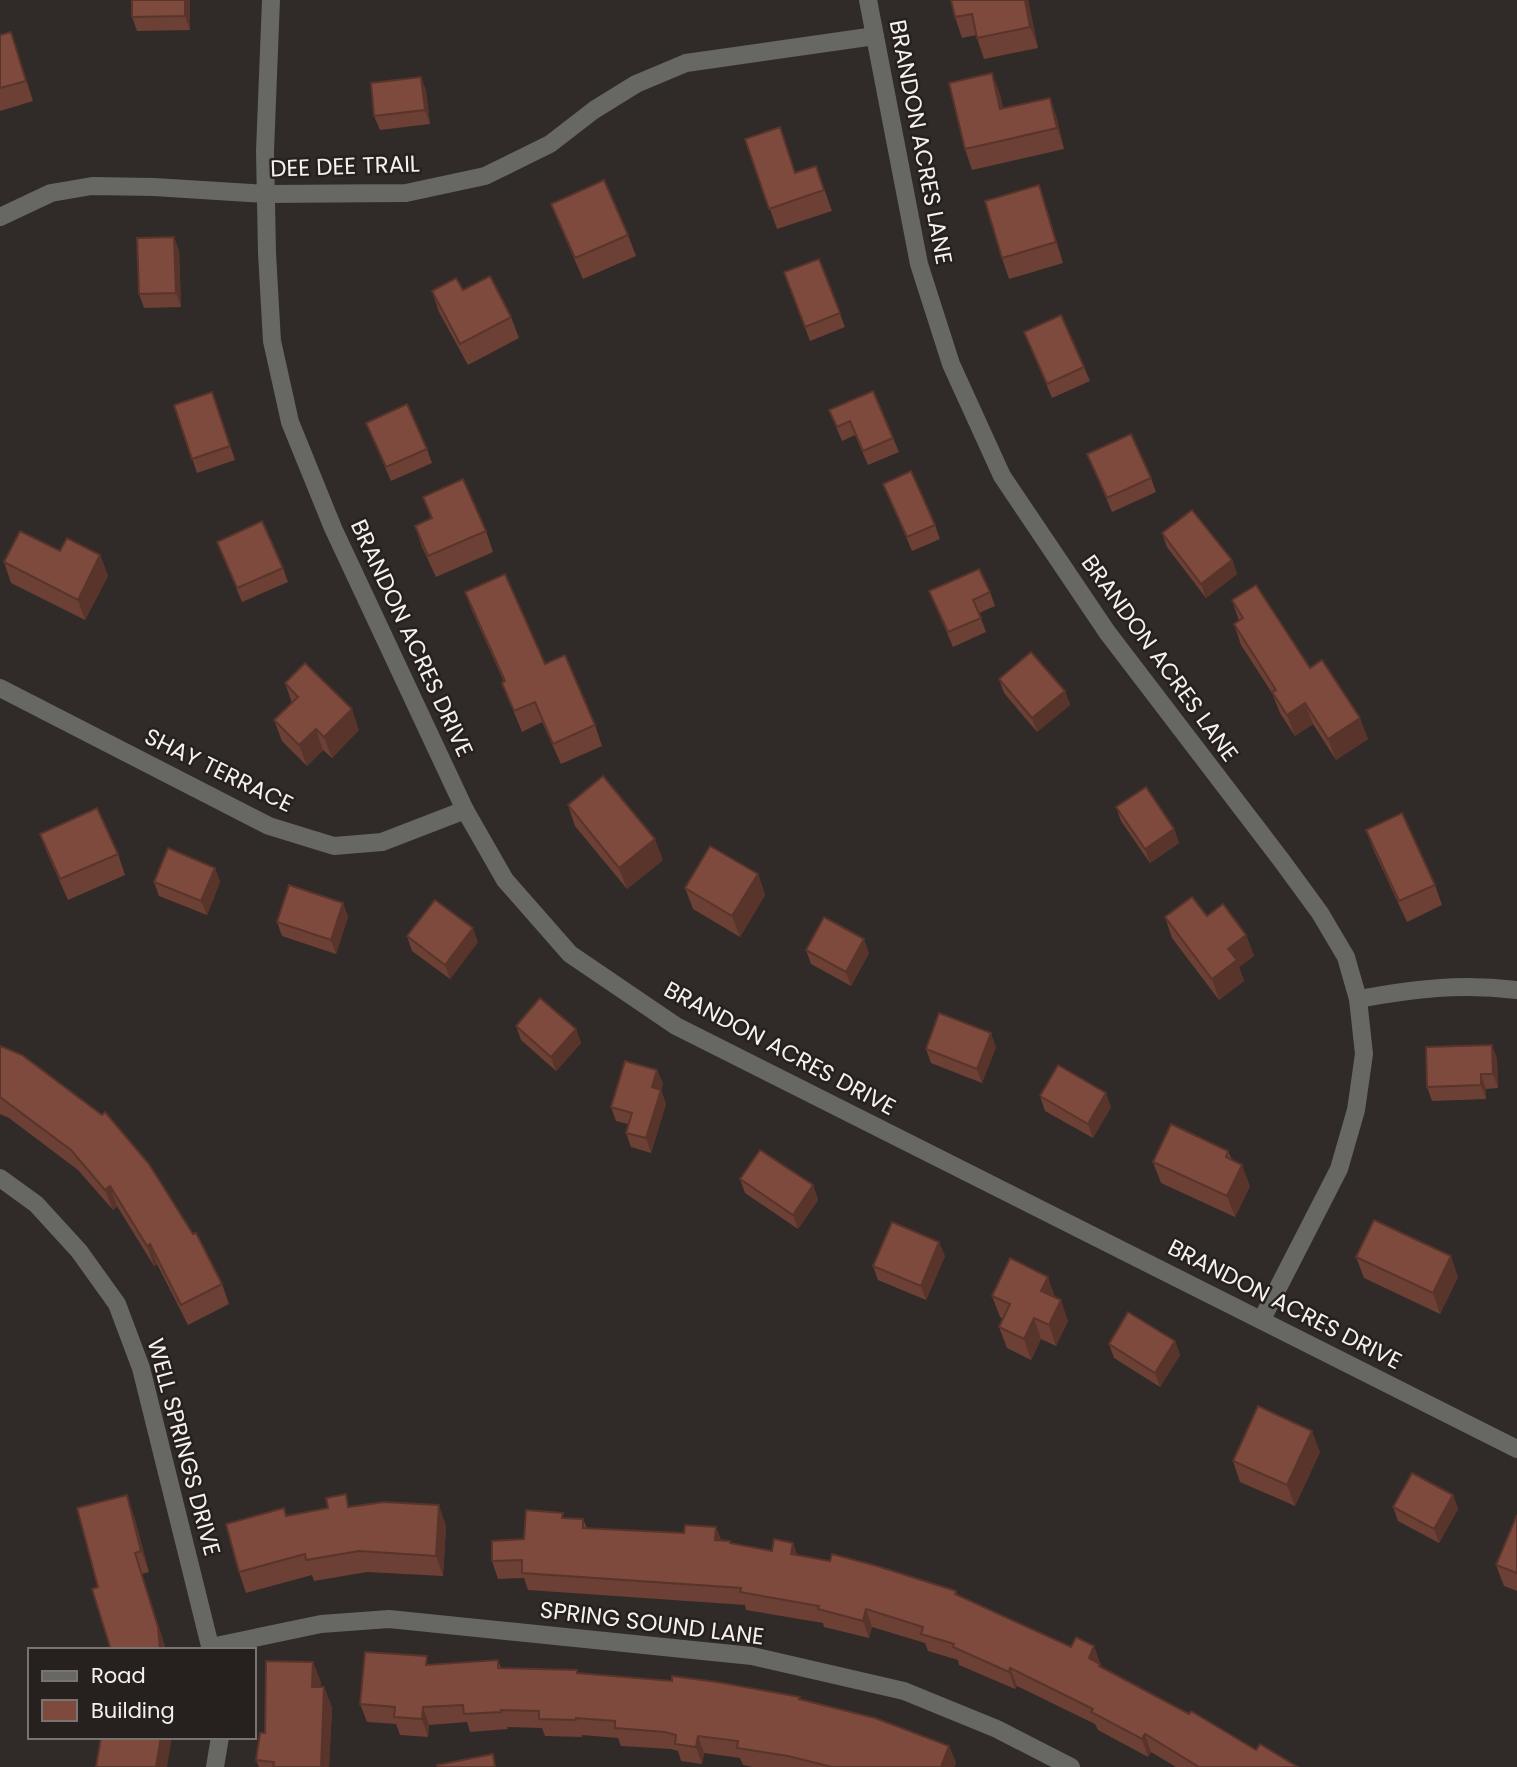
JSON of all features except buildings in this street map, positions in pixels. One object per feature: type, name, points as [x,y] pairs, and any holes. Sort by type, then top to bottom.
[{"type":"street","name":"BRANDON ACRES DRIVE","points":[[271,0],[265,151],[272,341],[290,422],[333,528],[465,810],[505,880],[570,954],[676,1026],[1517,1449]]},
{"type":"street","name":"BRANDON ACRES LANE","points":[[868,0],[919,264],[951,365],[1002,476],[1107,632],[1320,913],[1346,957],[1358,999],[1364,1054],[1356,1111],[1339,1169],[1262,1320]]},
{"type":"street","name":"DEE DEE TRAIL","points":[[0,217],[51,193],[92,186],[266,194],[406,193],[485,176],[550,144],[594,110],[636,84],[687,63],[875,36]]},
{"type":"street","name":"SHAY TERRACE","points":[[0,688],[270,826],[334,846],[382,842],[465,810]]},
{"type":"street","points":[[1358,999],[1421,988],[1477,985],[1517,990]]},
{"type":"street","name":"WELL SPRINGS DRIVE","points":[[0,1178],[36,1204],[79,1251],[117,1304],[141,1368],[211,1648]]},
{"type":"street","name":"SPRING SOUND LANE","points":[[211,1648],[321,1624],[390,1619],[752,1656],[904,1692],[997,1729],[1071,1767]]},
{"type":"street","points":[[215,1767],[220,1739]]}]
